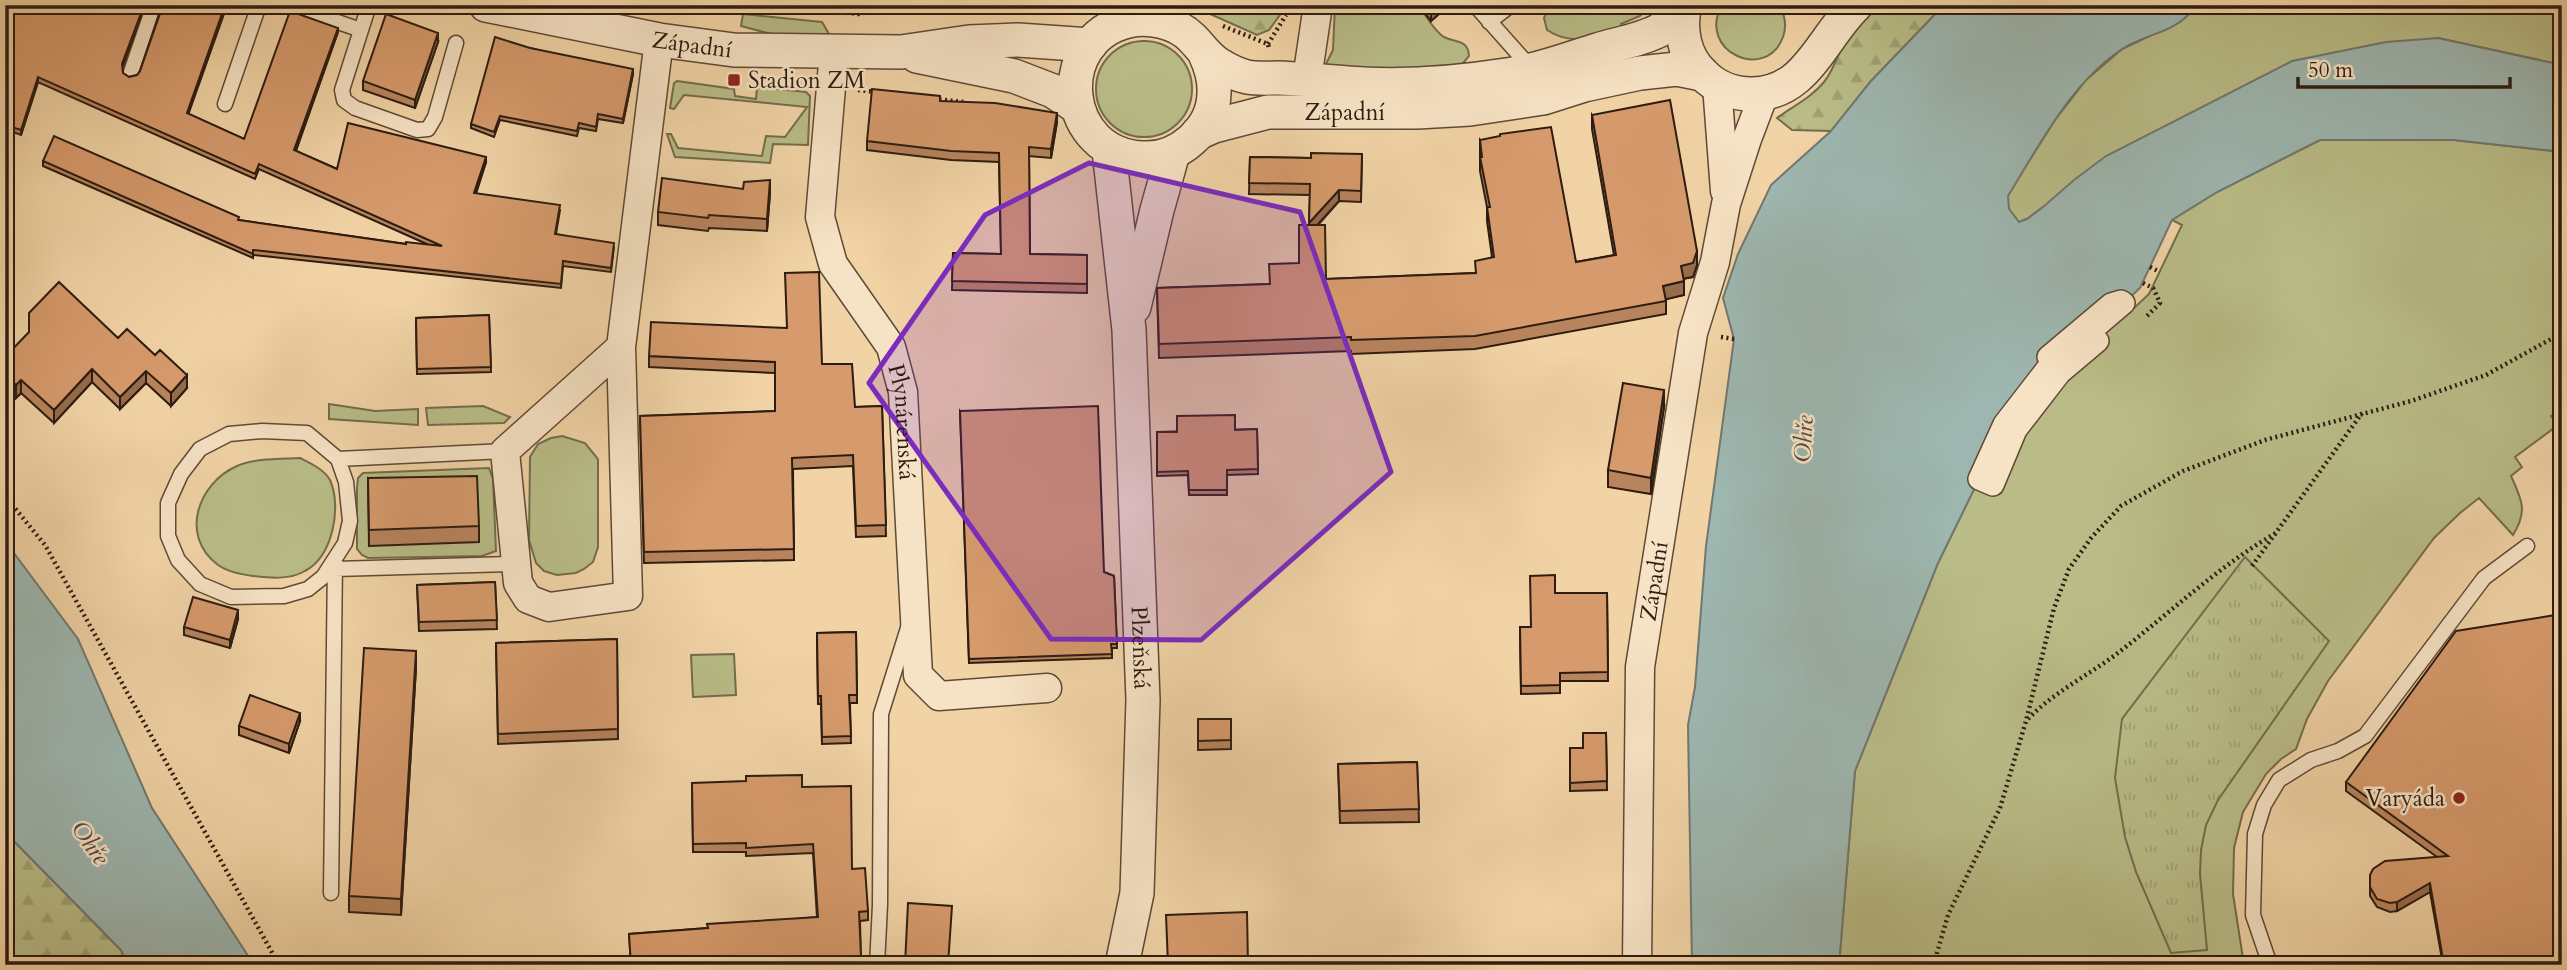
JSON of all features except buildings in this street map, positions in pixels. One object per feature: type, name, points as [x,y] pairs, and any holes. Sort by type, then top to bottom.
[{"type":"street","name":"Západní","points":[[486,5],[659,40],[734,50],[901,52],[969,42],[1018,40],[1090,45],[1107,30],[1128,21],[1150,19],[1172,25],[1191,36],[1205,54],[1218,64],[1247,77],[1367,84],[1420,83],[1506,75],[1532,69],[1660,30],[1685,5]]},
{"type":"street","name":"Západní","points":[[1307,79],[1318,5]]},
{"type":"street","name":"Západní","points":[[1685,5],[1682,17],[1683,40],[1690,58],[1709,80],[1719,134],[1726,204]]},
{"type":"street","points":[[1819,49],[1824,25],[1821,5]]},
{"type":"street","points":[[1765,94],[1788,86],[1807,70],[1819,49],[1856,5]]},
{"type":"street","points":[[621,347],[505,451],[514,564],[518,583],[528,599],[549,607],[628,596],[621,347],[659,40]]},
{"type":"street","points":[[1090,45],[1079,64],[1075,85],[1077,107],[1084,124],[1095,139],[1110,150]]},
{"type":"street","name":"Plynárenská","points":[[834,52],[820,217],[833,264],[891,347],[904,392],[918,675],[939,696],[1047,688]]},
{"type":"street","name":"Západní","points":[[901,52],[1014,76],[1045,88],[1077,107]]},
{"type":"street","points":[[1186,143],[1208,120],[1214,97],[1213,75],[1205,54]]},
{"type":"street","name":"Západní","points":[[1110,150],[1130,158],[1152,159],[1214,126],[1268,112],[1470,110],[1543,98],[1584,85],[1640,73],[1677,69],[1740,94],[1765,94],[1746,139],[1726,204],[1715,262],[1693,333],[1640,667],[1637,965]]},
{"type":"street","name":"Plzeňská","points":[[1129,330],[1157,210],[1186,143]]},
{"type":"street","name":"Plzeňská","points":[[1110,150],[1129,330],[1143,699],[1137,893],[1122,965]]},
{"type":"street","points":[[2121,301],[2124,303],[2090,332],[2098,341],[2060,373],[2016,430],[1993,485],[1979,479],[2004,424],[2052,362],[2048,357],[2111,304],[2121,301]]},
{"type":"lane","points":[[131,72],[154,5]]},
{"type":"lane","points":[[225,104],[259,5]]},
{"type":"lane","points":[[288,5],[361,30]]},
{"type":"lane","points":[[369,5],[342,90],[344,100],[355,108],[418,130],[428,129],[435,117],[456,43]]},
{"type":"lane","points":[[1475,5],[1532,69]]},
{"type":"lane","points":[[1489,22],[1511,5]]},
{"type":"lane","points":[[262,431],[307,433],[338,458],[346,482],[350,521],[345,543],[335,565],[308,589],[284,596],[231,597],[200,584],[178,560],[168,536],[168,503],[181,474],[200,449],[229,434],[262,431]]},
{"type":"lane","points":[[338,458],[505,451]]},
{"type":"lane","points":[[2270,965],[2253,915],[2255,834],[2264,805],[2279,780],[2311,760],[2338,751],[2365,736],[2484,578],[2527,546]]},
{"type":"lane","points":[[335,565],[514,564]]},
{"type":"lane","points":[[331,892],[335,565]]},
{"type":"lane","points":[[877,965],[881,715],[915,607]]},
{"type":"path","points":[[780,5],[858,14],[902,5]]},
{"type":"path","points":[[1031,5],[1050,8],[1074,5]]},
{"type":"path","points":[[1268,44],[1289,12]]},
{"type":"path","points":[[833,87],[886,93]]},
{"type":"path","points":[[927,98],[967,103]]},
{"type":"path","points":[[2150,267],[2160,272]]},
{"type":"path","points":[[2143,283],[2153,288]]},
{"type":"path","points":[[1936,965],[1948,915],[2000,808],[2026,721],[2054,608],[2070,569],[2091,538],[2121,506],[2183,471],[2265,440],[2411,401],[2486,375],[2562,333]]},
{"type":"path","points":[[2252,566],[2363,413]]},
{"type":"path","points":[[5,496],[45,544],[279,965]]},
{"type":"path","points":[[2026,721],[2043,703],[2113,657],[2249,548],[2276,533]]},
{"type":"highlighted area","points":[[1089,163],[1300,212],[1391,472],[1201,640],[1051,639],[869,383],[985,215]]},
{"type":"green space","points":[[1190,5],[1274,5],[1285,8],[1269,30],[1257,35]]},
{"type":"green space","points":[[1335,5],[1418,5],[1444,37],[1464,44],[1469,56],[1459,68],[1416,74],[1329,68],[1326,64],[1333,50]]},
{"type":"green space","points":[[1549,5],[1651,5],[1640,16],[1621,24],[1622,33],[1574,39],[1547,30],[1544,18]]},
{"type":"green space","points":[[1722,5],[1779,5],[1785,29],[1774,51],[1763,58],[1749,59],[1736,55],[1725,47],[1718,36],[1716,21]]},
{"type":"green space","points":[[1881,5],[1944,5],[1871,81],[1831,131],[1792,130],[1777,118],[1819,88],[1832,70],[1851,29]]},
{"type":"green space","points":[[2189,5],[2562,5],[2562,65],[2438,38],[2043,207],[2019,222],[2009,209],[2007,196],[2055,120],[2086,80],[2122,49],[2188,15]]},
{"type":"green space","points":[[743,14],[822,22],[832,39],[786,38],[741,26]]},
{"type":"green space","points":[[1144,41],[1162,45],[1178,55],[1188,71],[1192,89],[1188,107],[1178,123],[1162,133],[1144,137],[1126,133],[1110,123],[1100,107],[1096,89],[1100,71],[1110,55],[1126,45]]},
{"type":"green space","points":[[677,81],[734,89],[735,96],[756,99],[757,87],[806,92],[810,96],[808,145],[773,144],[770,163],[675,157],[667,134],[671,134],[678,148],[762,156],[766,136],[785,137],[807,107],[684,95],[674,109],[670,108],[674,83]]},
{"type":"green space","points":[[2320,140],[2454,140],[2562,152],[2562,409],[2551,416],[2558,425],[2515,457],[2522,467],[2511,476],[2522,505],[2518,527],[2513,535],[2479,498],[2434,538],[2328,681],[2307,719],[2296,749],[2266,774],[2243,812],[2234,848],[2233,894],[2244,965],[1839,965],[1855,771],[1938,563],[1979,479],[2121,301],[2132,310],[2149,294],[2182,225],[2172,220],[2217,192]]},
{"type":"green space","points":[[329,404],[375,411],[418,409],[418,425],[329,419]]},
{"type":"green space","points":[[483,406],[510,417],[504,423],[428,425],[426,408]]},
{"type":"green space","points":[[562,436],[585,443],[598,459],[598,547],[593,562],[584,569],[576,573],[557,575],[544,571],[536,563],[529,540],[530,457],[538,444]]},
{"type":"green space","points":[[300,458],[325,473],[334,491],[335,517],[332,530],[328,543],[315,564],[299,574],[286,577],[243,574],[218,565],[206,553],[199,540],[197,525],[198,511],[212,485],[223,474],[244,463]]},
{"type":"green space","points":[[489,468],[493,479],[496,551],[482,556],[368,558],[357,549],[357,488],[358,478],[363,473]]},
{"type":"green space","points":[[2245,557],[2329,641],[2218,800],[2206,825],[2200,874],[2207,950],[2171,953],[2136,872],[2125,837],[2115,778],[2122,719]]},
{"type":"green space","points":[[734,654],[736,695],[693,697],[691,655]]},
{"type":"green space","points":[[5,832],[121,950],[128,965],[5,965]]},
{"type":"water","name":"Ohře","points":[[1944,5],[2189,5],[2188,15],[2181,21],[2122,49],[2103,63],[2057,116],[2008,196],[2009,209],[2019,222],[2043,207],[2106,156],[2292,61],[2386,42],[2438,38],[2562,65],[2562,152],[2454,140],[2320,140],[2217,192],[2172,220],[2140,288],[2124,303],[1979,479],[1938,563],[1855,771],[1839,965],[1692,965],[1688,725],[1695,687],[1706,546],[1734,339],[1723,298],[1738,254],[1771,185],[1831,131],[1871,81]]},
{"type":"water","name":"Ohře","points":[[5,541],[78,639],[152,808],[254,965],[128,965],[121,950],[5,832]]},
{"type":"place","name":"Stadion ZM","points":[[734,80]]},
{"type":"place","name":"Varyáda","points":[[2459,798]]}]
